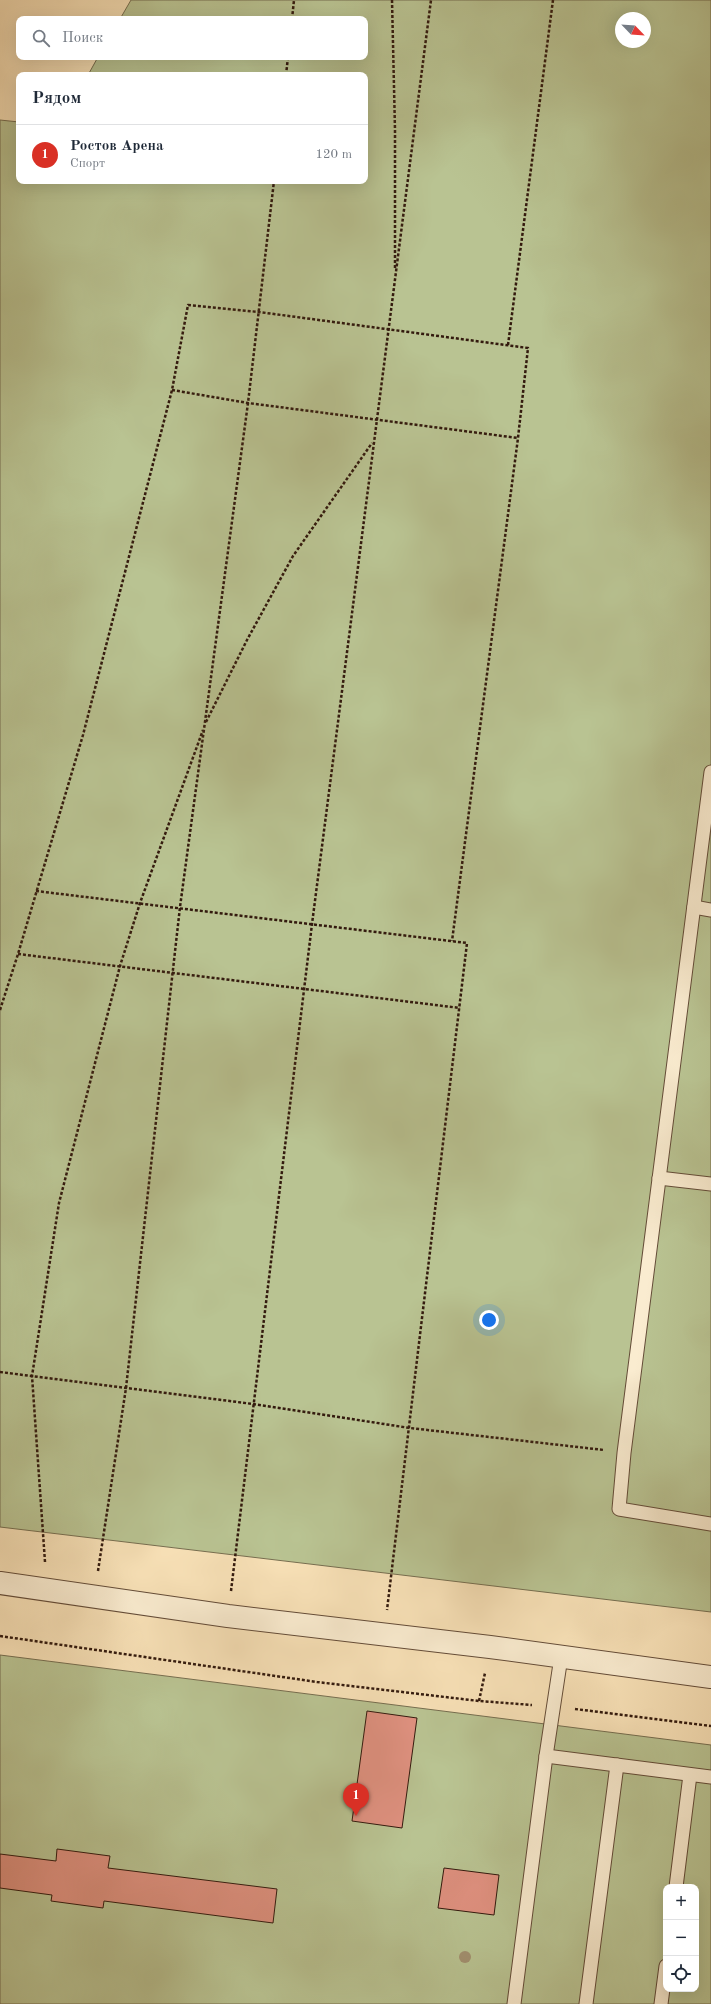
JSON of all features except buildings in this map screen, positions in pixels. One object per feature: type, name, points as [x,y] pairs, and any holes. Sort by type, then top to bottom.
[{"type":"street","points":[[0,1583],[228,1616],[382,1634],[711,1677]]},
{"type":"lane","points":[[711,772],[705,864],[694,907],[624,1453],[619,1509],[711,1524]]},
{"type":"lane","points":[[694,907],[711,910]]},
{"type":"lane","points":[[659,1178],[711,1184]]},
{"type":"lane","points":[[514,2004],[546,1756],[561,1657]]},
{"type":"lane","points":[[546,1756],[711,1777]]},
{"type":"lane","points":[[586,2004],[617,1765]]},
{"type":"lane","points":[[676,1884],[690,1775]]},
{"type":"lane","points":[[661,2004],[663,1989]]},
{"type":"path","points":[[292,16],[294,0]]},
{"type":"path","points":[[392,0],[395,130],[395,278]]},
{"type":"path","points":[[228,1616],[312,924],[377,419],[387,330],[431,0]]},
{"type":"path","points":[[508,345],[553,0]]},
{"type":"path","points":[[286,72],[288,60]]},
{"type":"path","points":[[97,1598],[98,1572],[126,1388],[172,972],[248,403],[274,184]]},
{"type":"path","points":[[0,1010],[83,735],[172,390],[188,305],[259,312],[528,348],[518,438],[452,941]]},
{"type":"path","points":[[172,390],[248,403],[518,438]]},
{"type":"path","points":[[43,1589],[46,1569],[32,1376],[59,1203],[120,966],[140,903],[205,725],[246,640],[293,556],[374,441]]},
{"type":"path","points":[[36,891],[468,943],[410,1428],[387,1612],[382,1634]]},
{"type":"path","points":[[18,954],[460,1008]]},
{"type":"path","points":[[0,1372],[253,1404],[410,1428],[624,1453]]},
{"type":"path","points":[[0,1636],[317,1682],[479,1702],[554,1706],[711,1726]]},
{"type":"green space","points":[[131,0],[711,0],[711,1612],[0,1527],[0,120],[16,122],[16,184],[368,184],[368,72],[90,72],[96,60],[368,60],[368,16],[122,16]]},
{"type":"green space","points":[[0,1655],[711,1745],[711,2004],[0,2004]]},
{"type":"place","name":"Ростов Арена","points":[[356,1816]]}]
